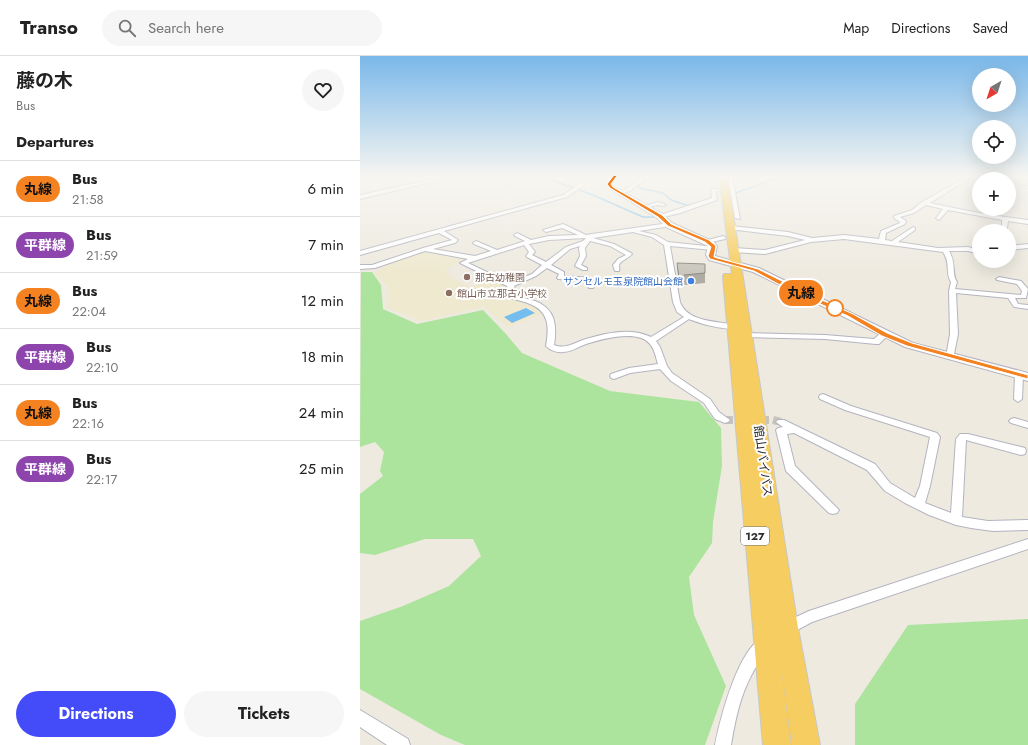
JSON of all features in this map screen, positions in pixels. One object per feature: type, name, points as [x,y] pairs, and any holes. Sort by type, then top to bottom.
[{"type":"highway","name":"館山バイパス","points":[[721,208],[723,238],[731,264],[739,331],[766,642],[777,745]]},
{"type":"highway","name":"館山バイパス","points":[[728,208],[734,250],[731,264],[739,331],[806,745]]},
{"type":"main road","points":[[646,208],[660,216],[669,225],[707,241],[713,246],[710,256],[712,258],[756,270],[909,345],[1024,376]]},
{"type":"street","points":[[360,253],[522,208]]},
{"type":"street","points":[[660,216],[689,208]]},
{"type":"street","points":[[736,208],[738,218]]},
{"type":"street","points":[[882,241],[883,232],[902,224],[902,221],[896,217],[901,214],[913,212],[918,208]]},
{"type":"street","points":[[939,218],[947,208]]},
{"type":"street","points":[[953,208],[1005,219],[1028,222]]},
{"type":"street","points":[[1005,219],[1005,224]]},
{"type":"street","points":[[669,225],[588,239],[549,238],[528,242],[463,263],[510,285],[514,296],[532,302],[548,311],[552,319],[550,346],[554,348],[565,349],[611,335],[635,335],[650,340],[657,346],[664,370],[708,402],[717,418],[725,420]]},
{"type":"street","points":[[546,230],[563,226],[588,239],[612,245],[629,254],[627,257],[620,260],[616,265],[618,270]]},
{"type":"street","points":[[731,228],[788,234],[813,240]]},
{"type":"street","points":[[893,243],[913,229]]},
{"type":"street","points":[[360,268],[373,267],[425,249],[453,242],[455,240],[440,231]]},
{"type":"street","points":[[630,231],[654,236],[667,244],[713,248]]},
{"type":"street","points":[[517,235],[528,242],[532,252],[529,256],[562,273],[560,278],[589,279],[591,287]]},
{"type":"street","points":[[734,250],[765,252],[813,240],[844,237],[882,241],[923,249],[972,251]]},
{"type":"street","points":[[707,241],[723,238]]},
{"type":"street","points":[[510,285],[534,275],[568,248],[588,239]]},
{"type":"street","points":[[585,269],[578,266],[583,256],[582,248],[588,239]]},
{"type":"street","points":[[476,243],[497,252]]},
{"type":"street","points":[[667,244],[666,247],[679,309],[690,316],[739,331],[876,342],[885,334]]},
{"type":"street","points":[[1016,247],[1028,246]]},
{"type":"street","points":[[425,249],[475,258]]},
{"type":"street","points":[[944,250],[951,260],[952,279],[954,282],[952,291],[954,334],[950,357]]},
{"type":"street","points":[[952,291],[1024,297],[1026,291],[1019,282],[999,280]]},
{"type":"street","points":[[1010,296],[1016,306],[1028,307]]},
{"type":"street","points":[[650,340],[690,316]]},
{"type":"street","points":[[614,376],[629,371],[663,366]]},
{"type":"street","points":[[1018,400],[1024,376]]},
{"type":"street","points":[[823,397],[848,408],[934,435],[935,437],[925,486],[919,504]]},
{"type":"street","points":[[1014,421],[1028,426]]},
{"type":"street","points":[[781,422],[871,467],[879,473],[880,478],[889,488],[919,504],[956,520],[983,526],[1028,525]]},
{"type":"street","points":[[796,429],[788,431],[781,430],[790,468],[833,510]]},
{"type":"street","points":[[956,520],[961,439],[963,436],[1021,451]]},
{"type":"street","points":[[723,745],[726,724],[744,674],[756,654],[766,642],[787,628],[809,617],[1028,544]]},
{"type":"street","points":[[360,718],[402,745]]},
{"type":"shaded area","name":"館山市立那古小学校","points":[[424,252],[464,259],[447,269],[445,273],[469,287],[493,279],[506,287],[514,300],[530,303],[544,313],[508,328],[484,307],[421,321],[385,307],[388,298],[388,286],[376,276],[376,272],[389,263]]},
{"type":"green space","points":[[361,272],[372,272],[381,285],[383,309],[417,324],[483,310],[522,353],[610,391],[699,402],[721,428],[722,466],[713,522],[712,543],[689,577],[694,615],[726,686],[705,745],[465,745],[441,735],[360,689],[360,621],[403,606],[449,586],[481,556],[473,539],[425,539],[375,555],[360,553],[360,494],[383,476],[380,471],[384,452],[375,442],[360,447]]},
{"type":"green space","points":[[1028,619],[1028,745],[855,745],[855,704],[908,625]]},
{"type":"water","points":[[526,308],[535,313],[512,323],[504,317]]},
{"type":"building","points":[[677,263],[705,264],[705,273],[684,275],[684,278],[679,278]]},
{"type":"waterway","points":[[623,208],[643,217],[658,217]]},
{"type":"tunnel","points":[[725,420],[773,420],[781,422]]},
{"type":"bus line","name":"丸線","points":[[646,208],[660,216],[669,225],[690,233],[711,244],[713,246],[710,256],[712,258],[756,270],[909,345],[1028,377]]},
{"type":"place","name":"那古幼稚園","points":[[467,277]]},
{"type":"place","name":"サンセルモ玉泉院館山会館","points":[[691,281]]},
{"type":"place","name":"館山市立那古小学校","points":[[449,293]]}]
